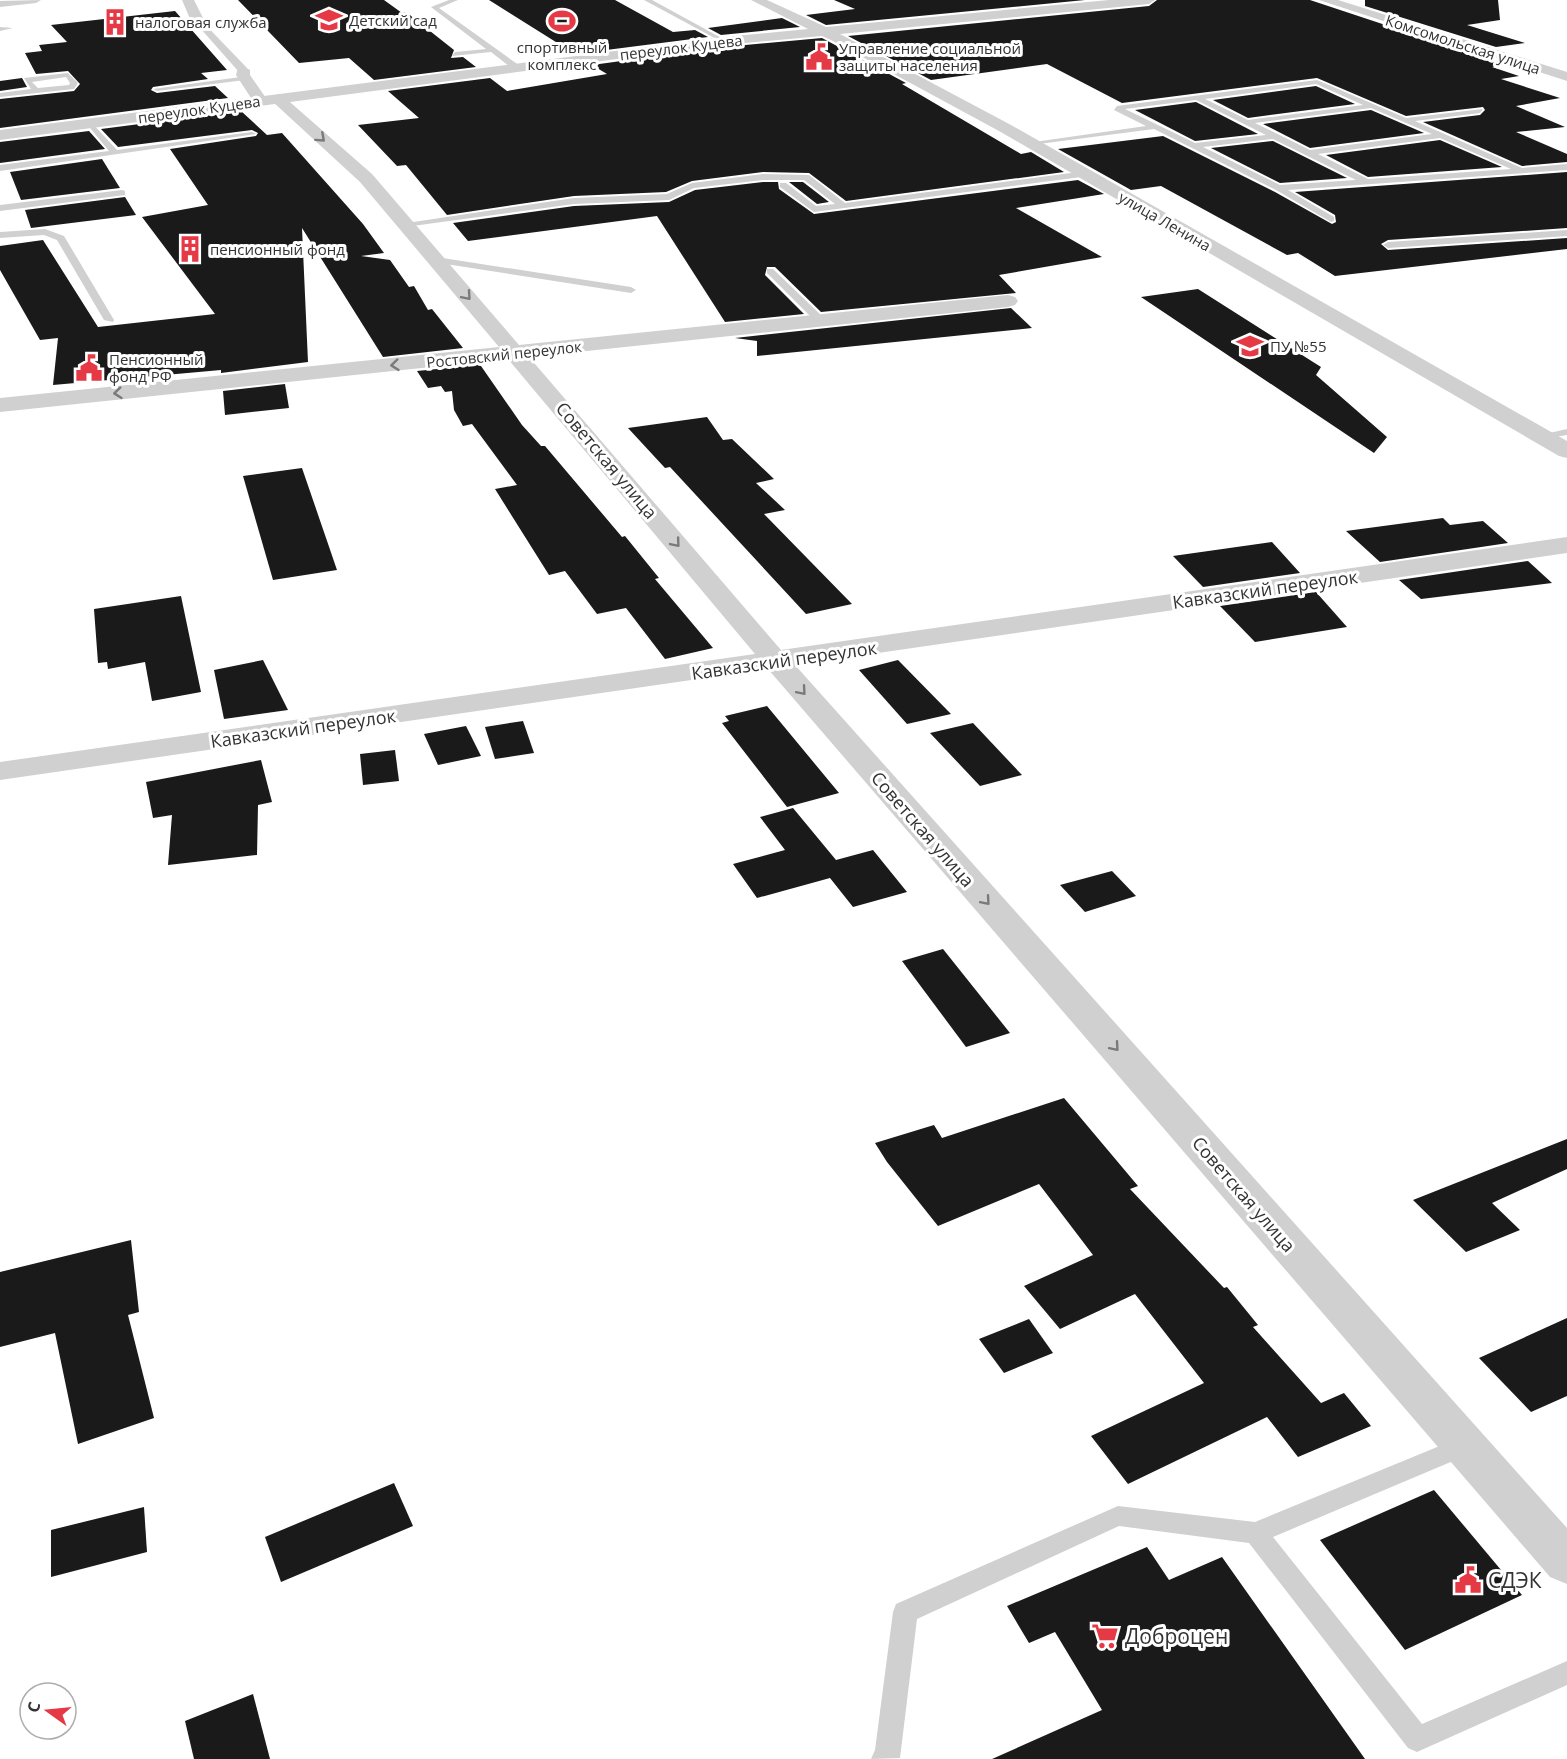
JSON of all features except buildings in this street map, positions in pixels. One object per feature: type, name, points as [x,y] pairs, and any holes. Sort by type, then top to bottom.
[{"type":"street","points":[[0,4],[36,0]]},
{"type":"street","points":[[188,0],[196,18],[244,74]]},
{"type":"street","name":"улица Ленина","points":[[757,0],[820,30],[1031,143],[1567,451]]},
{"type":"street","name":"переулок Куцева","points":[[0,135],[724,41],[1149,0]]},
{"type":"street","name":"Комсомольская улица","points":[[1325,0],[1567,77]]},
{"type":"street","name":"Советская улица","points":[[244,74],[269,100],[366,178],[776,661],[1567,1562]]},
{"type":"street","name":"Ростовский переулок","points":[[0,405],[1008,301]]},
{"type":"street","name":"Кавказский переулок","points":[[0,771],[776,661],[1567,545]]},
{"type":"lane","points":[[455,0],[434,7],[517,68]]},
{"type":"lane","points":[[647,0],[724,41]]},
{"type":"lane","points":[[0,29],[10,28]]},
{"type":"lane","points":[[455,54],[492,50]]},
{"type":"lane","points":[[157,89],[244,74]]},
{"type":"lane","points":[[0,95],[36,91],[71,87],[74,83],[68,75],[27,80],[36,91]]},
{"type":"lane","points":[[1331,219],[1280,188],[1116,108],[1317,82],[1522,171]]},
{"type":"lane","points":[[1198,98],[1366,181]]},
{"type":"lane","points":[[1247,122],[1373,106]]},
{"type":"lane","points":[[1405,120],[1480,111]]},
{"type":"lane","points":[[90,123],[115,153]]},
{"type":"lane","points":[[1031,143],[1154,127]]},
{"type":"lane","points":[[0,168],[252,134]]},
{"type":"lane","points":[[1194,146],[1275,136]]},
{"type":"lane","points":[[1309,153],[1441,136]]},
{"type":"lane","points":[[1280,188],[1567,167]]},
{"type":"lane","points":[[783,185],[814,209],[1086,174]]},
{"type":"lane","points":[[405,224],[574,201],[669,197],[692,186],[763,177],[806,177],[843,206]]},
{"type":"lane","points":[[0,208],[122,193]]},
{"type":"lane","points":[[0,235],[45,232],[61,238],[109,320]]},
{"type":"lane","points":[[1388,245],[1567,233]]},
{"type":"lane","points":[[436,260],[632,290]]},
{"type":"lane","points":[[770,271],[821,321]]},
{"type":"lane","points":[[1542,436],[1567,432]]},
{"type":"lane","points":[[884,1759],[887,1758],[905,1612],[1118,1516],[1256,1533],[1465,1446]]},
{"type":"lane","points":[[1256,1533],[1418,1738],[1567,1673]]},
{"type":"place","name":"Детский сад","points":[[329,20]]},
{"type":"place","name":"спортивный комплекс","points":[[562,21]]},
{"type":"place","name":"налоговая служба","points":[[115,22]]},
{"type":"place","name":"Управление социальной защиты населения","points":[[819,57]]},
{"type":"place","name":"пенсионный фонд","points":[[190,249]]},
{"type":"place","name":"ПУ №55","points":[[1250,346]]},
{"type":"place","name":"Пенсионный фонд РФ","points":[[89,368]]},
{"type":"place","name":"СДЭК","points":[[1468,1580]]},
{"type":"place","name":"Доброцен","points":[[1105,1636]]}]
